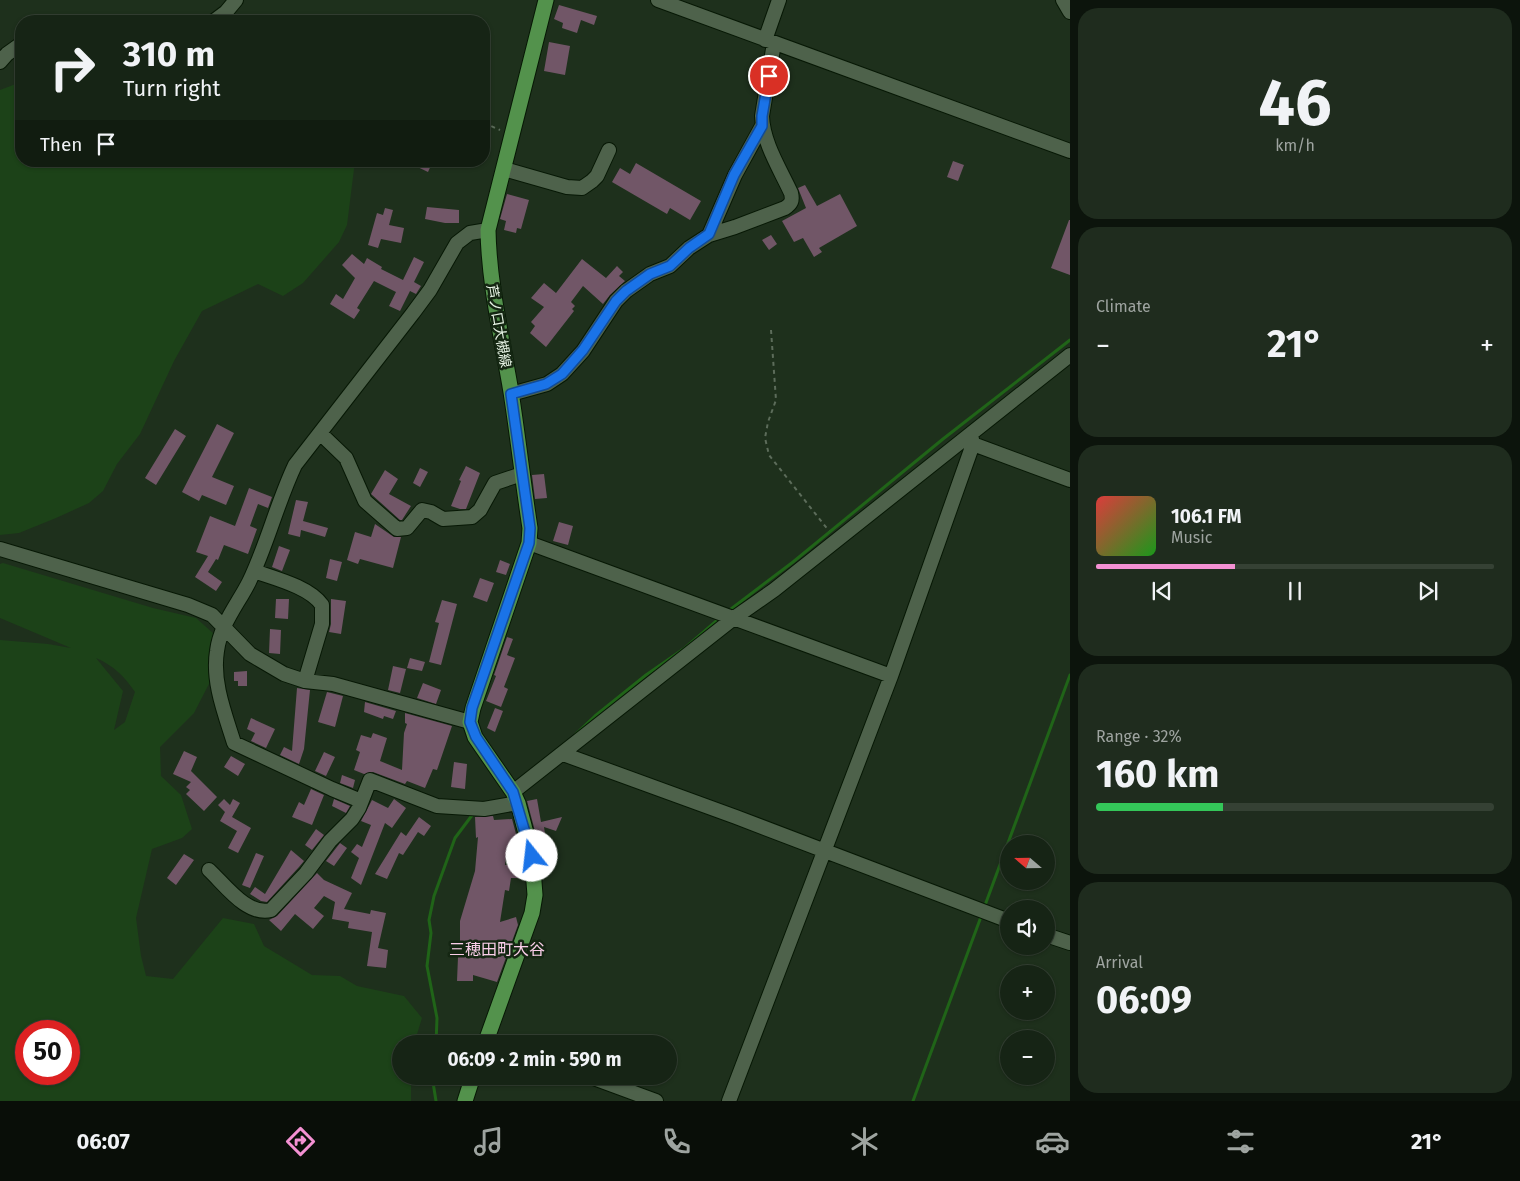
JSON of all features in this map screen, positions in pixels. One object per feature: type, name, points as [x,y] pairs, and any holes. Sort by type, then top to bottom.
[{"type":"main road","name":"芦ノ口大槻線","points":[[470,722],[472,708],[529,543],[530,528],[511,394],[492,290],[488,258],[488,230],[546,0]]},
{"type":"main road","points":[[470,722],[476,737],[515,798],[532,856],[534,895],[532,913],[493,1035]]},
{"type":"main road","points":[[465,1101],[470,1085]]},
{"type":"street","points":[[222,15],[236,0]]},
{"type":"street","points":[[658,0],[1070,151]]},
{"type":"street","points":[[511,394],[546,384],[562,374],[583,350],[616,301],[626,291],[650,274],[670,266],[689,248],[709,234],[735,227],[785,208],[790,204],[792,199],[791,193],[769,146],[762,126],[769,41],[779,0]]},
{"type":"street","points":[[1063,0],[1070,12]]},
{"type":"street","points":[[0,62],[15,49]]},
{"type":"street","points":[[709,234],[734,175],[762,126]]},
{"type":"street","points":[[504,169],[568,187],[582,188],[597,176],[609,150]]},
{"type":"street","points":[[361,801],[234,743],[220,700],[217,648],[223,628],[254,571],[282,492],[294,465],[430,290],[457,243],[470,233],[488,230]]},
{"type":"street","points":[[210,870],[246,905],[255,910],[271,910],[306,873],[330,841],[352,819],[359,808],[370,780],[437,806],[484,809],[515,798],[563,754],[734,618],[972,440],[1070,355]]},
{"type":"street","points":[[320,433],[346,458],[365,501],[397,529],[407,528],[422,510],[431,512],[443,519],[465,519],[472,517],[480,510],[495,483],[522,474]]},
{"type":"street","points":[[972,440],[1070,480]]},
{"type":"street","points":[[729,1101],[891,676],[972,440]]},
{"type":"street","points":[[529,543],[891,676]]},
{"type":"street","points":[[0,549],[188,605],[212,615],[250,654],[284,674],[305,680],[341,686],[470,722]]},
{"type":"street","points":[[254,571],[304,590],[314,595],[322,605],[322,624],[305,680]]},
{"type":"street","points":[[563,754],[824,850],[1000,918]]},
{"type":"street","points":[[1055,938],[1070,943]]},
{"type":"street","points":[[612,1085],[656,1101]]},
{"type":"path","points":[[490,125],[513,135]]},
{"type":"path","points":[[771,330],[776,400],[768,422],[765,438],[769,456],[837,540]]},
{"type":"green space","points":[[15,84],[15,167],[354,167],[347,225],[339,242],[303,283],[283,296],[258,284],[202,311],[174,361],[140,434],[117,464],[103,491],[89,503],[56,518],[19,533],[0,535],[0,90]]},
{"type":"green space","points":[[3,563],[153,608],[196,618],[214,634],[210,682],[194,713],[160,747],[161,776],[181,795],[192,829],[182,838],[152,849],[136,918],[141,956],[146,976],[173,979],[223,918],[254,924],[264,946],[312,975],[340,976],[357,986],[404,996],[422,1018],[417,1035],[392,1035],[392,1085],[411,1085],[411,1101],[0,1101],[0,640],[71,648],[0,618],[0,564]],"holes":[[[96,658],[108,664],[127,681],[135,692],[125,722],[114,730],[123,691]]]},
{"type":"building","points":[[559,5],[597,16],[594,25],[581,20],[577,33],[562,28],[563,23],[554,19]]},
{"type":"building","points":[[549,42],[570,46],[565,75],[544,71]]},
{"type":"building","points":[[953,161],[964,165],[958,181],[947,177]]},
{"type":"building","points":[[636,163],[701,201],[690,220],[670,208],[667,214],[612,182],[620,168],[630,174]]},
{"type":"building","points":[[418,167],[430,167],[428,172]]},
{"type":"building","points":[[805,185],[817,206],[840,194],[857,226],[819,248],[822,252],[814,257],[803,238],[794,242],[782,221],[806,208],[798,188]]},
{"type":"building","points":[[507,194],[529,200],[521,229],[517,228],[516,233],[504,230],[506,221],[500,219]]},
{"type":"building","points":[[427,207],[459,210],[459,223],[445,223],[425,219]]},
{"type":"building","points":[[385,208],[393,210],[389,225],[404,228],[401,243],[381,239],[378,248],[368,245],[377,213],[383,215]]},
{"type":"building","points":[[1070,220],[1070,275],[1051,268]]},
{"type":"building","points":[[771,235],[777,244],[769,250],[762,240]]},
{"type":"building","points":[[352,254],[364,264],[367,258],[382,267],[381,269],[403,280],[414,257],[424,262],[414,282],[421,286],[416,294],[410,291],[400,311],[389,306],[396,292],[374,281],[357,308],[360,310],[354,319],[330,304],[336,294],[343,299],[355,278],[342,265]]},
{"type":"building","points":[[582,259],[606,278],[617,266],[623,272],[619,276],[625,281],[603,304],[583,286],[571,302],[575,306],[572,309],[574,311],[546,347],[530,333],[535,326],[531,322],[544,307],[531,298],[544,283],[556,293]]},
{"type":"building","points":[[217,424],[234,433],[212,477],[234,486],[226,505],[202,495],[199,501],[182,492]]},
{"type":"building","points":[[175,429],[186,436],[156,485],[145,478]]},
{"type":"building","points":[[466,466],[480,473],[466,509],[460,509],[451,506],[461,481],[459,480]]},
{"type":"building","points":[[420,468],[428,472],[420,487],[413,483]]},
{"type":"building","points":[[385,470],[398,479],[389,494],[411,506],[402,520],[371,494]]},
{"type":"building","points":[[544,474],[547,498],[535,499],[532,475]]},
{"type":"building","points":[[249,488],[272,497],[268,508],[258,504],[250,526],[257,529],[248,554],[224,545],[218,560],[216,559],[208,572],[222,582],[216,591],[195,577],[208,556],[196,552],[210,516],[235,526]]},
{"type":"building","points":[[296,500],[308,502],[303,521],[328,528],[325,537],[301,530],[300,537],[288,534]]},
{"type":"building","points":[[559,522],[573,526],[568,545],[553,541]]},
{"type":"building","points":[[375,524],[394,537],[401,537],[393,568],[360,559],[358,564],[347,560],[355,532],[371,537]]},
{"type":"building","points":[[279,546],[290,550],[282,571],[272,567]]},
{"type":"building","points":[[330,559],[342,562],[337,581],[326,578]]},
{"type":"building","points":[[500,560],[510,564],[506,575],[496,572]]},
{"type":"building","points":[[480,578],[494,583],[487,602],[473,597]]},
{"type":"building","points":[[276,599],[289,599],[288,619],[275,618]]},
{"type":"building","points":[[331,599],[346,601],[341,634],[329,632],[331,624]]},
{"type":"building","points":[[442,600],[457,604],[441,665],[429,662],[439,623],[435,622]]},
{"type":"building","points":[[270,629],[281,630],[280,654],[269,653]]},
{"type":"building","points":[[507,637],[513,639],[507,655],[515,658],[504,687],[508,689],[501,707],[486,701],[496,676],[494,675]]},
{"type":"building","points":[[410,658],[425,662],[422,671],[407,668]]},
{"type":"building","points":[[393,666],[406,669],[400,693],[388,690]]},
{"type":"building","points":[[247,671],[247,686],[238,686],[238,681],[234,681],[234,672]]},
{"type":"building","points":[[423,683],[441,690],[436,704],[417,698]]},
{"type":"building","points":[[297,688],[310,690],[304,749],[299,764],[280,755],[284,747],[292,751]]},
{"type":"building","points":[[327,692],[343,696],[335,727],[318,722]]},
{"type":"building","points":[[365,702],[396,711],[393,719],[384,716],[383,719],[364,712]]},
{"type":"building","points":[[495,708],[503,711],[495,732],[487,728]]},
{"type":"building","points":[[405,713],[452,726],[437,770],[433,769],[425,788],[407,781],[405,784],[373,772],[364,774],[354,770],[360,752],[356,750],[361,735],[371,738],[373,733],[387,738],[380,761],[402,770],[404,733],[407,724],[405,723]]},
{"type":"building","points":[[251,718],[275,729],[266,748],[251,741],[255,733],[247,729]]},
{"type":"building","points":[[184,751],[197,757],[191,771],[217,797],[204,811],[186,794],[190,790],[186,787],[191,782],[173,774]]},
{"type":"building","points":[[324,752],[335,757],[326,776],[315,771]]},
{"type":"building","points":[[231,756],[245,764],[238,776],[224,767]]},
{"type":"building","points":[[454,762],[467,764],[465,789],[451,787]]},
{"type":"building","points":[[342,775],[355,780],[353,788],[340,783]]},
{"type":"building","points":[[311,789],[324,795],[312,825],[292,817],[299,802],[304,805]]},
{"type":"building","points":[[224,799],[230,805],[233,799],[240,803],[232,817],[251,828],[238,853],[228,848],[237,831],[220,821],[225,812],[218,805]]},
{"type":"building","points":[[334,799],[350,806],[346,813],[332,806]]},
{"type":"building","points":[[394,799],[406,808],[392,828],[385,823],[361,885],[351,878],[359,858],[351,852],[357,844],[362,847],[371,825],[361,821],[372,800],[388,808]]},
{"type":"building","points":[[537,799],[541,822],[562,817],[556,831],[544,827],[548,853],[545,853],[547,875],[543,876],[541,854],[527,801]]},
{"type":"building","points":[[493,816],[494,820],[512,819],[519,845],[507,846],[505,865],[523,864],[524,878],[511,878],[509,891],[505,890],[500,922],[516,917],[518,925],[497,982],[473,975],[473,981],[457,981],[458,957],[482,957],[484,941],[460,941],[460,921],[475,871],[478,837],[476,838],[475,817]]},
{"type":"building","points":[[419,817],[431,826],[424,836],[418,832],[403,855],[399,853],[387,879],[375,874],[401,832],[406,836]]},
{"type":"building","points":[[316,829],[324,835],[312,850],[305,845]]},
{"type":"building","points":[[340,843],[347,848],[334,866],[326,861]]},
{"type":"building","points":[[291,850],[304,861],[267,902],[261,901],[250,894],[255,887],[265,894]]},
{"type":"building","points":[[256,853],[264,856],[250,888],[242,885]]},
{"type":"building","points":[[184,854],[194,860],[176,885],[167,878]]},
{"type":"building","points":[[317,873],[324,880],[352,893],[344,909],[370,914],[371,910],[386,913],[378,948],[388,950],[386,968],[367,966],[372,932],[348,928],[349,922],[332,919],[335,902],[324,896],[314,908],[324,916],[313,929],[295,914],[281,931],[269,920],[277,916]]},
{"type":"waterway","points":[[727,612],[793,562],[943,439],[1070,340]]},
{"type":"waterway","points":[[576,734],[595,716],[646,675],[685,648],[721,617]]},
{"type":"waterway","points":[[984,908],[1070,675]]},
{"type":"waterway","points":[[436,1035],[437,1018],[427,966],[431,933],[429,920],[434,896],[455,838],[473,814]]},
{"type":"waterway","points":[[913,1101],[982,914]]},
{"type":"waterway","points":[[433,1085],[436,1101]]},
{"type":"district","name":"三穂田町大谷","points":[[497,949]]},
{"type":"route","points":[[532,856],[518,803],[513,792],[476,737],[470,722],[472,708],[529,543],[530,528],[514,426],[511,394],[546,384],[562,374],[583,350],[616,301],[626,291],[650,274],[670,266],[689,248],[709,234],[734,175],[762,126],[769,76]]}]
